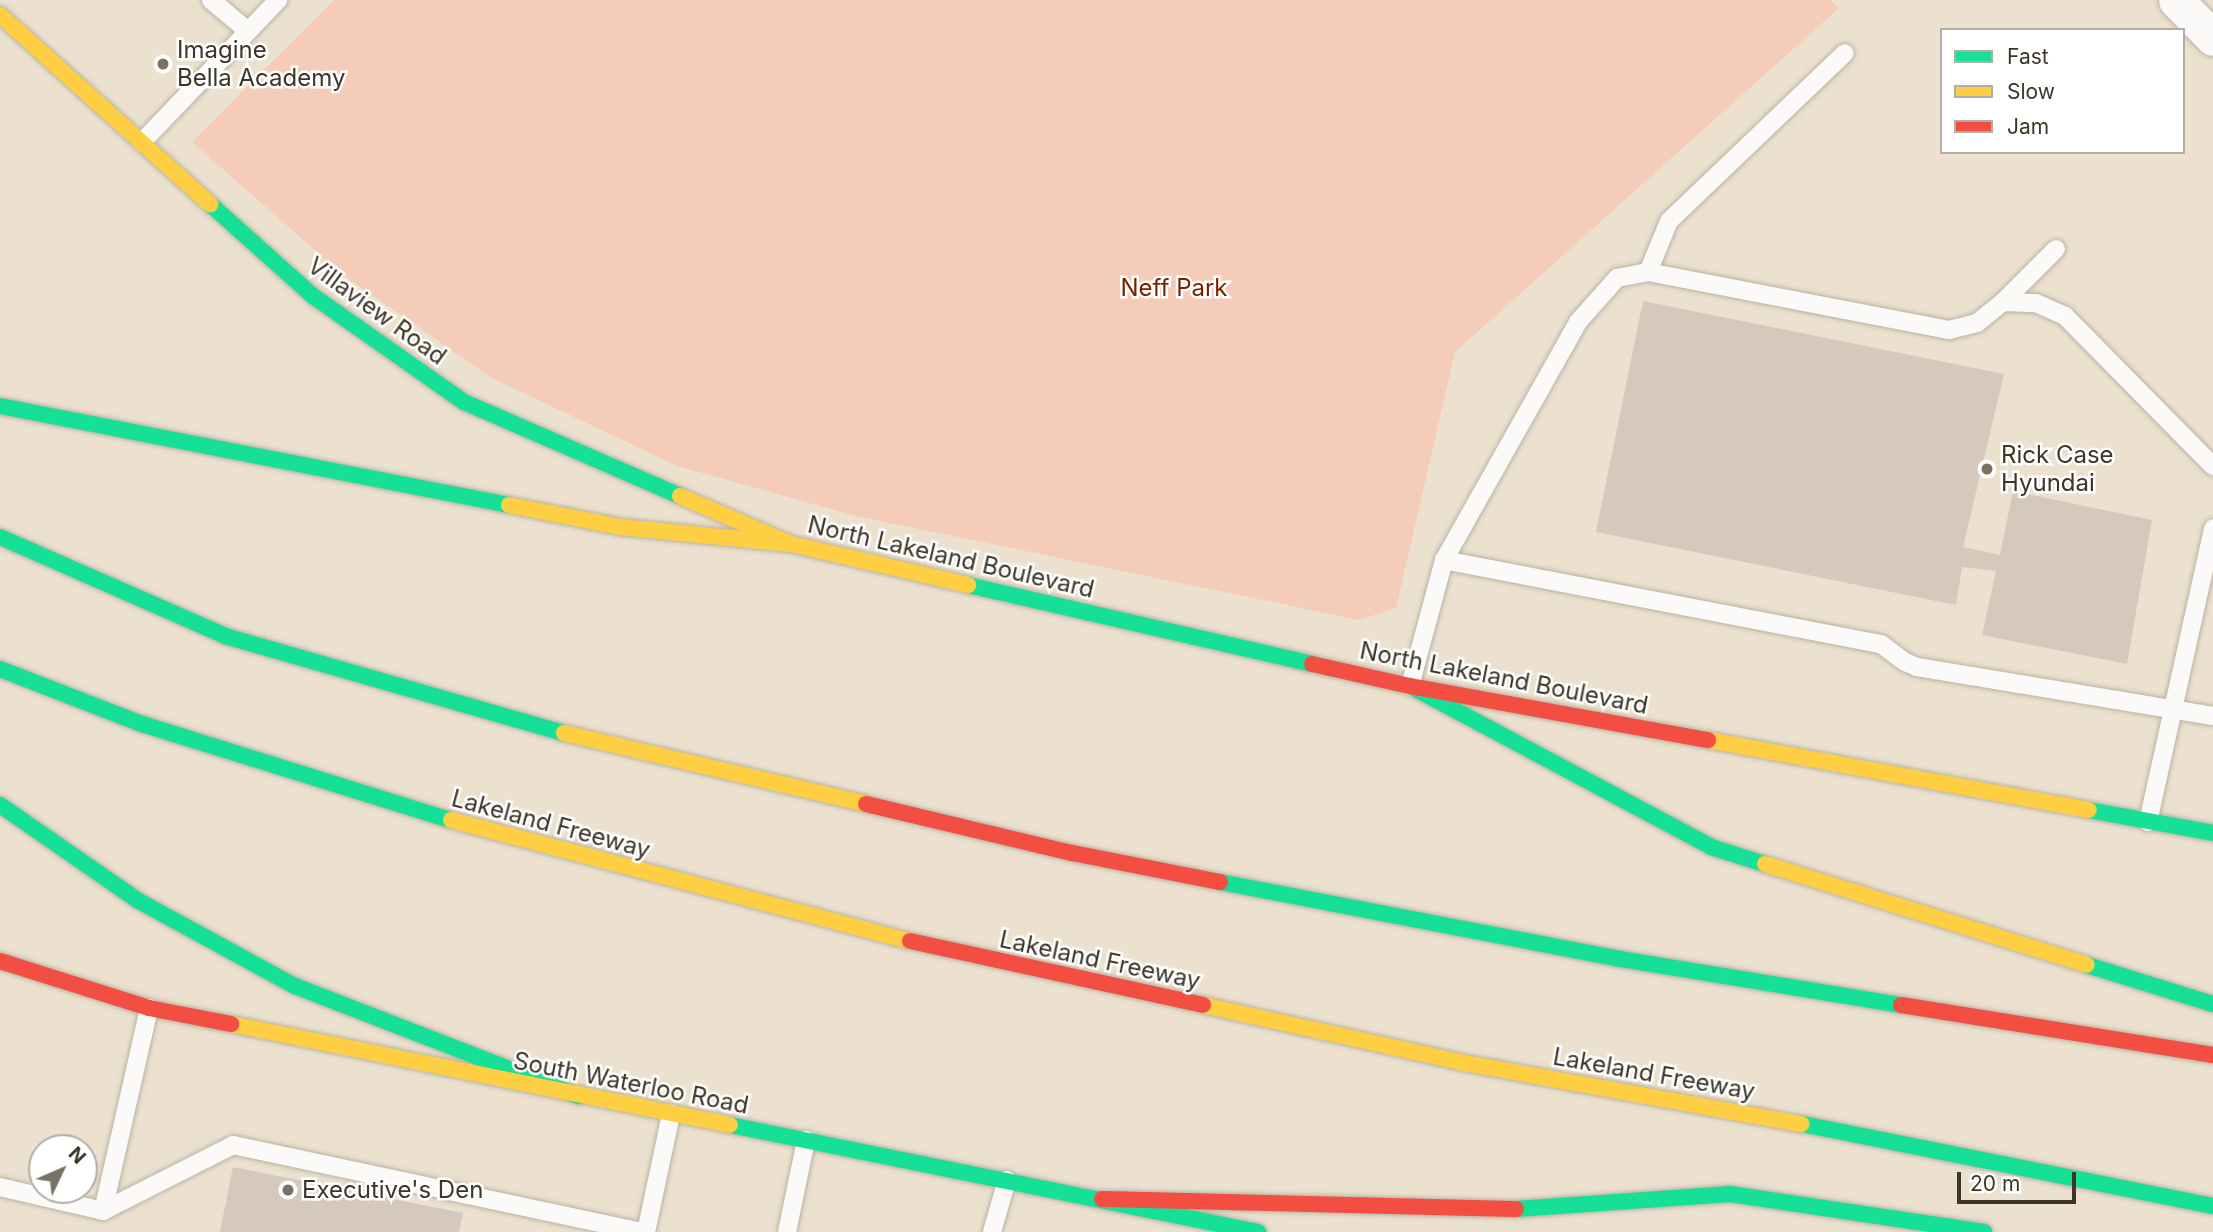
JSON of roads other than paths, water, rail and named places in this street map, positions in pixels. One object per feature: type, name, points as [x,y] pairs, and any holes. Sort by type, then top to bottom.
[{"type":"main road","name":"Villaview Road","points":[[0,15],[313,296],[464,402],[791,544]]},
{"type":"main road","points":[[0,28],[26,38]]},
{"type":"main road","points":[[0,405],[620,527],[791,544]]},
{"type":"main road","points":[[0,537],[225,636],[573,735],[1018,840],[1620,959],[2213,1055]]},
{"type":"main road","name":"North Lakeland Boulevard","points":[[791,544],[1410,686],[2213,833]]},
{"type":"main road","name":"Lakeland Freeway","points":[[0,669],[142,724],[501,836],[870,932],[1465,1063],[1876,1137],[2213,1206]]},
{"type":"main road","points":[[1410,686],[1711,847],[2213,1004]]},
{"type":"main road","points":[[0,805],[137,900],[295,986],[579,1096]]},
{"type":"main road","name":"South Waterloo Road","points":[[0,961],[149,1008],[1258,1232]]},
{"type":"main road","points":[[1102,1199],[1500,1210],[1730,1194],[1984,1232]]},
{"type":"street","points":[[2176,0],[2213,38]]},
{"type":"lane","points":[[211,0],[248,31]]},
{"type":"lane","points":[[142,142],[278,0]]},
{"type":"lane","points":[[1648,272],[1670,221],[1845,53]]},
{"type":"lane","points":[[1410,686],[1444,559],[1578,322],[1617,278],[1648,272],[1949,330],[1977,323],[2003,302],[2056,249]]},
{"type":"lane","points":[[2003,302],[2036,303],[2065,316],[2213,466]]},
{"type":"lane","points":[[2148,822],[2213,528]]},
{"type":"lane","points":[[1444,559],[1881,644],[1905,662],[1917,667],[2213,716]]},
{"type":"lane","points":[[103,1211],[149,1008]]},
{"type":"lane","points":[[0,1187],[103,1211],[233,1145],[645,1232],[671,1114]]},
{"type":"lane","points":[[787,1232],[806,1140]]},
{"type":"lane","points":[[992,1232],[1007,1180]]},
{"type":"lane","points":[[550,1232],[554,1214]]},
{"type":"place","name":"Imagine Bella Academy","points":[[163,64]]},
{"type":"place","name":"Rick Case Hyundai","points":[[1987,469]]},
{"type":"place","name":"Executive's Den","points":[[288,1190]]},
{"type":"park label","name":"Neff Park","points":[[1174,288]]}]
